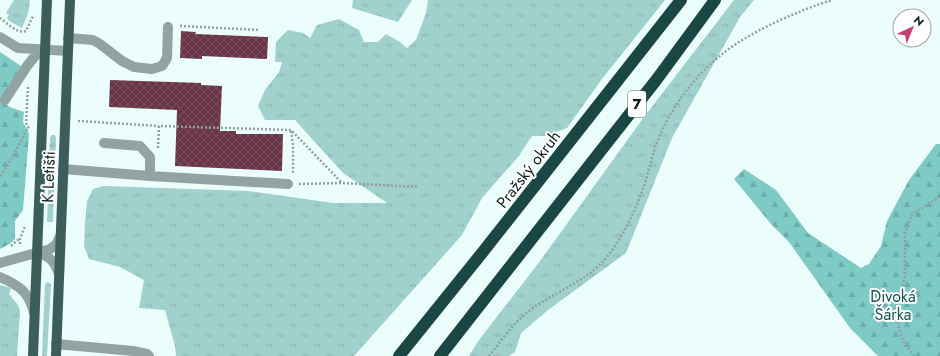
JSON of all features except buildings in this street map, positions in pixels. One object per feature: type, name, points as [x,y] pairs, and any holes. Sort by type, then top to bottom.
[{"type":"highway","name":"Pražský okruh","points":[[399,356],[681,0]]},
{"type":"highway","name":"7","points":[[446,356],[461,330],[657,79],[715,0]]},
{"type":"highway","points":[[440,356],[461,330]]},
{"type":"main road","name":"K Letišti","points":[[33,356],[42,50],[47,0]]},
{"type":"main road","name":"K Letišti","points":[[56,356],[70,0]]},
{"type":"lane","points":[[68,38],[93,40],[122,61],[134,67],[152,70],[162,66],[167,58],[168,27]]},
{"type":"lane","points":[[0,37],[18,48],[68,51]]},
{"type":"lane","points":[[5,100],[27,66],[42,50]]},
{"type":"lane","points":[[104,143],[140,146],[150,158],[150,176]]},
{"type":"lane","points":[[63,169],[288,184]]},
{"type":"lane","points":[[0,264],[53,247],[60,236]]},
{"type":"lane","points":[[37,253],[43,254],[52,260],[59,274]]},
{"type":"lane","points":[[0,277],[16,284],[21,289],[30,301],[35,317]]},
{"type":"lane","points":[[56,344],[133,351],[147,354],[149,356]]},
{"type":"path","points":[[489,356],[529,311],[588,274],[605,259],[617,244],[635,209],[645,183],[655,147],[667,120],[674,108],[704,71],[720,55],[747,37],[785,18],[832,0]]},
{"type":"path","points":[[0,18],[21,32],[26,31],[32,18],[33,11]]},
{"type":"path","points":[[168,27],[185,25],[260,30]]},
{"type":"path","points":[[28,28],[30,32]]},
{"type":"path","points":[[26,123],[28,86]]},
{"type":"path","points":[[76,121],[159,126],[291,130],[342,183]]},
{"type":"path","points":[[150,158],[158,155],[159,126]]},
{"type":"path","points":[[0,176],[29,128]]},
{"type":"path","points":[[288,184],[292,179],[293,170],[294,145],[291,130]]},
{"type":"path","points":[[288,184],[342,183],[418,186]]},
{"type":"path","points":[[914,356],[903,341],[895,312],[905,276],[905,233],[912,214],[940,197]]},
{"type":"green space","points":[[14,0],[30,0],[28,14],[22,28],[9,21],[7,18],[9,15],[6,13]]},
{"type":"green space","points":[[353,0],[412,0],[398,22],[352,8]]},
{"type":"green space","points":[[428,0],[665,0],[602,79],[567,128],[546,136],[532,136],[518,157],[482,198],[462,235],[354,356],[176,356],[175,346],[165,310],[139,308],[144,280],[120,267],[89,259],[84,246],[85,223],[87,201],[93,189],[104,186],[248,191],[333,203],[387,203],[343,173],[295,120],[265,120],[258,106],[265,90],[279,72],[282,62],[275,62],[276,42],[288,30],[303,33],[310,38],[317,25],[339,19],[359,30],[364,42],[378,42],[386,34],[407,48],[416,40],[426,13]]},
{"type":"green space","points":[[734,0],[754,0],[740,17],[672,138],[626,253],[548,310],[521,333],[515,352],[509,356],[469,356],[479,340],[540,261],[644,117]]},
{"type":"green space","points":[[0,52],[21,66],[1,101],[10,107],[24,112],[23,122],[29,134],[23,210],[15,221],[15,239],[0,249]]},
{"type":"green space","points":[[55,135],[56,138],[53,222],[47,222],[50,137]]},
{"type":"green space","name":"Divoká Šárka","points":[[936,144],[940,144],[940,356],[878,356],[850,328],[789,242],[771,224],[734,179],[744,169],[776,190],[808,233],[861,268],[869,264],[881,246],[887,221],[909,180]]},
{"type":"green space","points":[[48,282],[51,284],[47,356],[42,356],[45,284]]},
{"type":"green space","points":[[0,285],[11,288],[9,294],[18,305],[20,311],[17,356],[0,356]]}]
